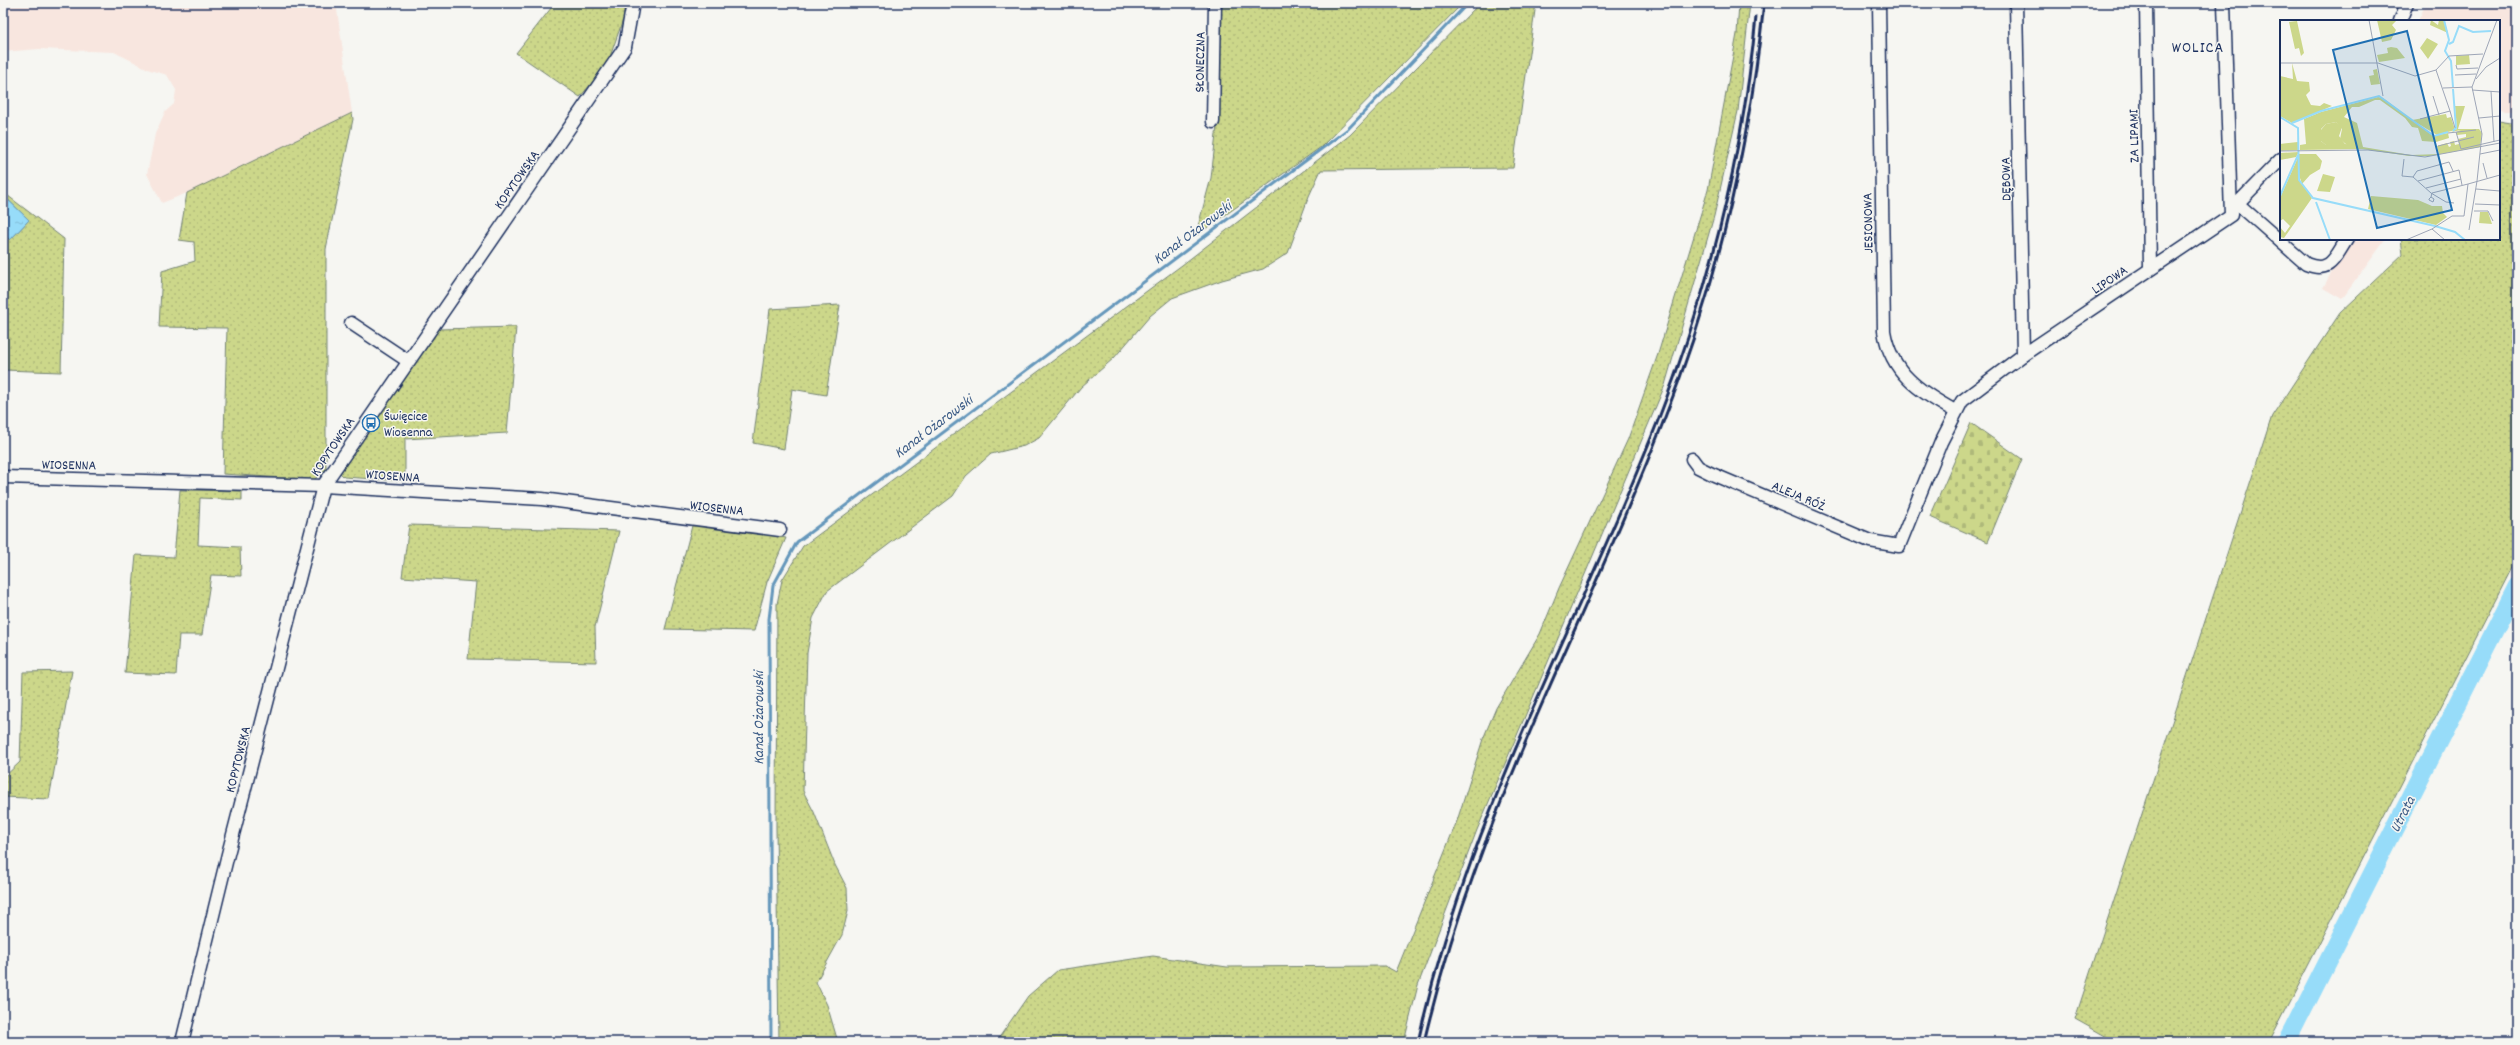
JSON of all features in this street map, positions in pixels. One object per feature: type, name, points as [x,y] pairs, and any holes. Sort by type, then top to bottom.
[{"type":"street","name":"KOPYTOWSKA","points":[[182,1042],[228,854],[323,486],[625,47],[633,3]]},
{"type":"street","name":"SŁONECZNA","points":[[1213,122],[1215,3]]},
{"type":"street","name":"JESIONOWA","points":[[1879,3],[1884,331],[1886,345],[1891,359],[1900,371],[1933,399],[1955,411]]},
{"type":"street","name":"DĘBOWA","points":[[2016,3],[2023,355]]},
{"type":"street","name":"ZA LIPAMI","points":[[2146,3],[2150,269]]},
{"type":"street","points":[[2224,3],[2234,206],[2278,237]]},
{"type":"street","points":[[2400,20],[2408,3]]},
{"type":"street","name":"LIPOWA","points":[[1900,546],[1955,411],[1962,401],[2023,355],[2231,215],[2234,206],[2280,160]]},
{"type":"street","points":[[2281,240],[2306,264],[2322,268],[2331,264],[2346,240]]},
{"type":"street","points":[[350,323],[408,361]]},
{"type":"street","name":"ALEJA RÓŻ","points":[[1692,459],[1698,467],[1712,474],[1870,541],[1900,546]]},
{"type":"street","name":"WIOSENNA","points":[[3,477],[323,486],[542,499],[780,530]]},
{"type":"shaded area","points":[[3,3],[336,3],[352,113],[187,193],[162,203],[147,174],[155,134],[165,112],[174,104],[176,90],[167,75],[150,70],[114,52],[39,49],[3,52]]},
{"type":"shaded area","points":[[2426,3],[2517,3],[2517,112],[2500,109],[2500,20],[2418,20]]},
{"type":"shaded area","points":[[2348,240],[2385,240],[2342,299],[2323,288]]},
{"type":"green space","points":[[555,3],[624,3],[624,17],[607,65],[580,97],[516,53]]},
{"type":"green space","points":[[1219,3],[1463,3],[1321,147],[1197,235],[1211,178],[1217,126]]},
{"type":"green space","points":[[1480,3],[1536,3],[1513,168],[1321,170],[1309,196],[1288,253],[1263,269],[1222,280],[1172,298],[1150,316],[1114,358],[1081,387],[1039,438],[1024,446],[991,454],[966,476],[953,496],[827,591],[813,618],[807,653],[803,791],[814,812],[835,865],[847,888],[848,911],[842,935],[816,982],[827,1005],[838,1042],[779,1042],[776,827],[777,604],[782,580],[803,546],[1182,265],[1350,135]]},
{"type":"green space","points":[[1739,3],[1750,3],[1738,111],[1714,216],[1665,385],[1477,830],[1418,985],[1404,1042],[996,1042],[1028,996],[1058,970],[1153,956],[1227,967],[1385,966],[1396,972],[1457,821],[1483,739],[1496,708],[1540,634],[1559,588],[1628,439],[1658,354],[1708,190],[1737,34]]},
{"type":"green space","points":[[352,113],[353,119],[326,249],[326,469],[314,480],[223,474],[227,328],[159,327],[162,271],[195,261],[194,242],[179,240],[187,193]]},
{"type":"green space","points":[[2500,121],[2517,124],[2517,558],[2269,1042],[2116,1042],[2075,1019],[2272,416],[2340,313],[2403,254],[2401,240],[2500,240]]},
{"type":"green space","points":[[3,192],[64,239],[61,372],[3,370],[3,233],[10,240],[29,220],[3,195]]},
{"type":"green space","points":[[840,305],[826,395],[792,389],[784,449],[753,443],[770,309]]},
{"type":"green space","points":[[516,327],[507,433],[405,439],[405,481],[344,477],[340,473],[342,465],[439,329]]},
{"type":"green space","points":[[1971,423],[2022,459],[1988,542],[1930,517]]},
{"type":"green space","points":[[180,490],[242,491],[242,500],[200,498],[198,545],[240,547],[241,576],[211,575],[202,635],[179,635],[176,675],[125,673],[136,555],[174,557]]},
{"type":"green space","points":[[693,522],[786,538],[767,582],[754,631],[665,629]]},
{"type":"green space","points":[[409,525],[619,531],[595,627],[596,662],[468,659],[476,582],[402,577]]},
{"type":"green space","points":[[72,671],[49,799],[3,797],[3,778],[20,762],[23,672]]},
{"type":"water","points":[[3,195],[29,220],[10,240],[3,233]]},
{"type":"waterway","name":"Kanał Ożarowski","points":[[771,1042],[769,619],[773,586],[797,542],[1348,129],[1468,3]]},
{"type":"waterway","name":"Utrata","points":[[2287,1042],[2517,586]]},
{"type":"railway","points":[[1424,1042],[1454,933],[1468,889],[1497,812],[1543,701],[1640,481],[1681,374],[1699,322],[1728,218],[1739,165],[1758,57],[1764,3]]},
{"type":"railway","points":[[1418,1042],[1435,973],[1456,904],[1493,804],[1539,695],[1635,478],[1657,423],[1692,325],[1721,223],[1732,172],[1742,121],[1756,17]]},
{"type":"place","name":"Święcice Wiosenna","points":[[371,423]]},
{"type":"district","name":"WOLICA","points":[[2198,46]]}]
